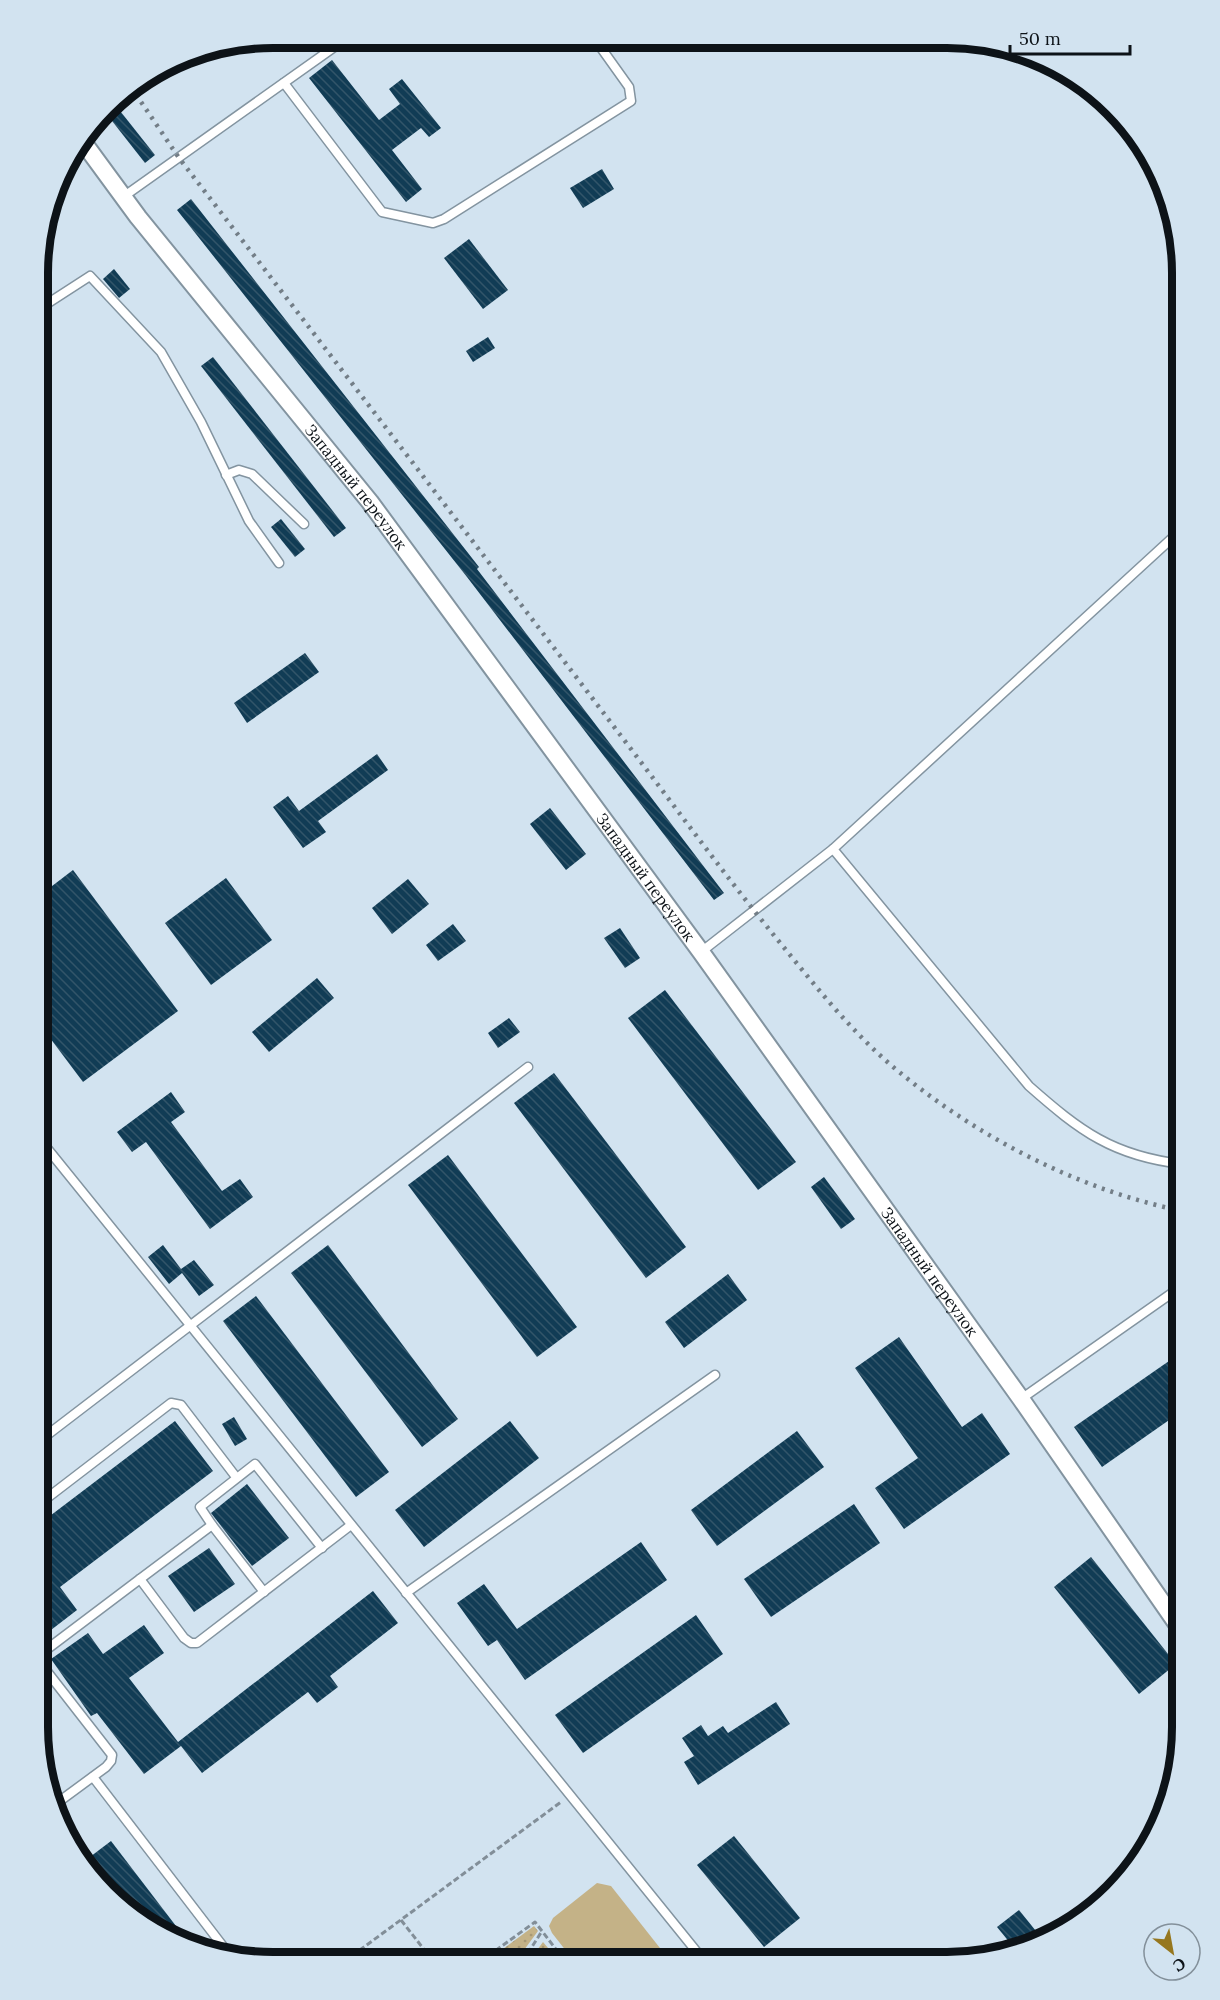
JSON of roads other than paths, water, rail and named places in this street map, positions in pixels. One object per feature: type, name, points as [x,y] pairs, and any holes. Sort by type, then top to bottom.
[{"type":"street","name":"Западный переулок","points":[[86,148],[123,197],[370,501],[701,952],[1021,1399],[1172,1617]]},
{"type":"lane","points":[[123,197],[333,48]]},
{"type":"lane","points":[[284,83],[382,212],[433,223],[444,219],[631,101],[629,87],[601,48]]},
{"type":"lane","points":[[48,303],[90,276],[161,352],[201,423],[249,521],[279,563]]},
{"type":"lane","points":[[226,475],[239,470],[252,474],[303,524]]},
{"type":"lane","points":[[701,952],[833,849],[1172,538]]},
{"type":"lane","points":[[833,849],[1029,1086],[1066,1118],[1110,1146],[1148,1160],[1172,1163]]},
{"type":"lane","points":[[48,1434],[189,1324],[528,1067]]},
{"type":"lane","points":[[48,1149],[697,1952]]},
{"type":"lane","points":[[1021,1399],[1172,1296]]},
{"type":"lane","points":[[406,1593],[715,1375]]},
{"type":"lane","points":[[48,1497],[171,1403],[181,1405],[236,1477]]},
{"type":"lane","points":[[264,1592],[200,1507],[250,1466],[255,1464],[260,1467],[322,1548]]},
{"type":"lane","points":[[48,1650],[212,1525]]},
{"type":"lane","points":[[140,1579],[184,1638],[191,1643],[197,1643],[351,1525]]},
{"type":"lane","points":[[48,1671],[112,1755],[111,1761],[93,1777],[61,1801]]},
{"type":"lane","points":[[93,1777],[223,1946]]},
{"type":"railway","points":[[136,94],[179,158],[716,862],[846,1021],[892,1066],[957,1115],[992,1137],[1066,1174],[1104,1189],[1172,1208]]}]
